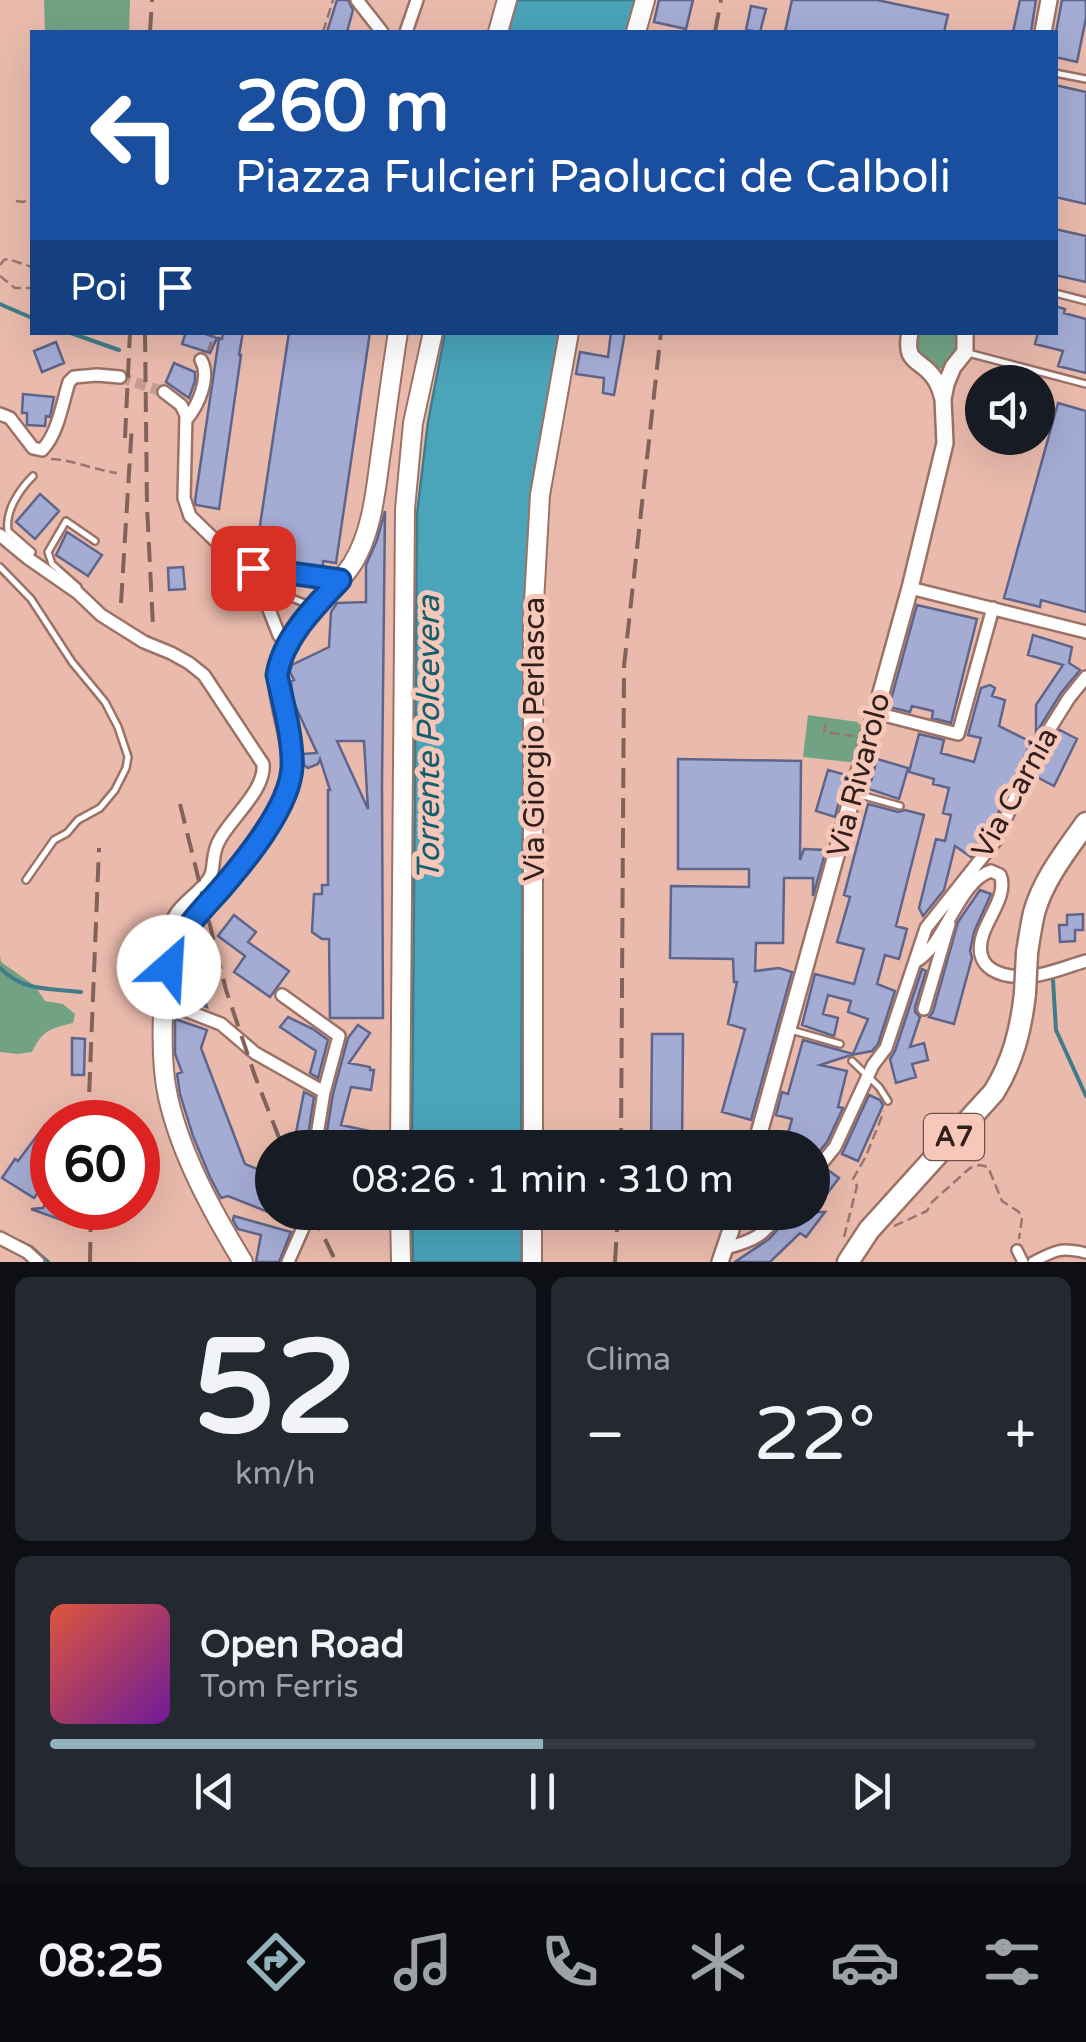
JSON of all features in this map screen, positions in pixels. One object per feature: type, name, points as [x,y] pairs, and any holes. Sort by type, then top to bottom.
[{"type":"highway","name":"A7","points":[[844,1253],[994,1092],[1007,1071],[1017,1043],[1035,910],[1060,859],[1086,824]]},
{"type":"main road","points":[[497,30],[504,0]]},
{"type":"main road","points":[[636,30],[644,0]]},
{"type":"main road","points":[[1043,30],[1048,0]]},
{"type":"main road","points":[[243,1262],[220,1224],[178,1133],[167,1094],[164,1002],[169,967],[186,927],[242,864],[280,808],[288,789],[292,765],[277,675],[279,662],[302,624],[354,561],[373,507],[398,335]]},
{"type":"main road","points":[[400,1130],[405,509],[413,423],[433,335]]},
{"type":"main road","name":"Via Giorgio Perlasca","points":[[532,1130],[533,620],[540,495],[568,335]]},
{"type":"main road","name":"Via Rivarolo","points":[[760,1130],[910,588],[945,443],[941,389],[930,371],[911,356],[910,335]]},
{"type":"main road","points":[[964,352],[965,335]]},
{"type":"main road","name":"Via Rivarolo","points":[[943,399],[953,367],[964,352]]},
{"type":"main road","points":[[930,371],[953,367]]},
{"type":"main road","points":[[400,1230],[401,1262]]},
{"type":"main road","points":[[532,1230],[532,1262]]},
{"type":"main road","points":[[721,1257],[731,1230]]},
{"type":"street","points":[[357,0],[380,30]]},
{"type":"street","points":[[407,30],[417,0]]},
{"type":"street","points":[[186,420],[192,414],[206,375],[201,360]]},
{"type":"street","points":[[0,414],[10,418],[35,449],[44,449],[74,377],[97,374],[120,378]]},
{"type":"street","points":[[164,392],[182,405],[186,420],[184,498],[190,516],[222,547],[253,568],[340,580]]},
{"type":"street","points":[[0,535],[101,615],[144,642],[189,662],[204,675],[263,764],[263,778],[214,848],[210,877],[173,920],[170,932],[180,940]]},
{"type":"street","points":[[253,568],[279,635],[288,645]]},
{"type":"street","points":[[910,588],[1086,632]]},
{"type":"street","points":[[876,713],[958,734],[993,608]]},
{"type":"street","name":"Via Carnia","points":[[830,1153],[886,1048],[926,928],[996,840],[1037,750],[1086,677]]},
{"type":"street","points":[[915,962],[927,954],[979,877],[994,871],[1000,874],[1003,886],[981,942],[982,959],[988,967],[1002,974],[1029,976],[1086,961]]},
{"type":"street","points":[[924,1009],[951,914]]},
{"type":"street","points":[[282,995],[339,1036],[318,1130]]},
{"type":"street","points":[[164,1002],[221,1024],[255,1053],[324,1092]]},
{"type":"street","points":[[288,1262],[302,1230]]},
{"type":"street","points":[[721,1257],[767,1230]]},
{"type":"street","points":[[0,1238],[38,1262]]},
{"type":"street","points":[[1033,1262],[1059,1249],[1086,1253]]},
{"type":"street","points":[[1017,1250],[1024,1262]]},
{"type":"lane","points":[[1058,74],[1086,80]]},
{"type":"lane","points":[[1058,294],[1086,301]]},
{"type":"lane","points":[[964,352],[1086,384]]},
{"type":"lane","points":[[29,559],[32,552],[8,531],[7,523],[9,510],[33,476]]},
{"type":"lane","points":[[78,593],[80,589],[52,564],[48,552],[66,522],[95,541]]},
{"type":"lane","points":[[1,567],[31,599],[72,662],[105,702],[128,757],[126,768],[100,808],[54,840],[26,880]]},
{"type":"lane","points":[[263,594],[284,595],[315,607]]},
{"type":"lane","points":[[272,619],[302,624]]},
{"type":"lane","points":[[854,793],[900,806]]},
{"type":"lane","points":[[788,1029],[840,1044]]},
{"type":"lane","points":[[852,1060],[888,1101]]},
{"type":"path","points":[[324,30],[333,0]]},
{"type":"path","points":[[16,201],[30,199]]},
{"type":"path","points":[[0,265],[8,259],[30,267]]},
{"type":"path","points":[[0,276],[16,288],[30,288]]},
{"type":"path","points":[[201,360],[214,335]]},
{"type":"path","points":[[35,449],[38,457],[68,460],[117,473]]},
{"type":"path","points":[[826,722],[824,731],[857,739]]},
{"type":"path","points":[[844,1253],[857,1186],[854,1174],[866,1156],[888,1101]]},
{"type":"path","points":[[884,1232],[928,1211],[932,1202],[961,1174],[980,1165],[988,1166],[1002,1201],[1022,1218],[1017,1250]]},
{"type":"green space","points":[[44,0],[130,0],[129,30],[45,30]]},
{"type":"green space","points":[[913,335],[962,335],[963,341],[946,368],[932,369],[920,363]]},
{"type":"green space","points":[[808,715],[867,726],[858,763],[803,757]]},
{"type":"green space","points":[[0,956],[1,962],[35,986],[45,1001],[63,1004],[75,1014],[73,1023],[48,1032],[32,1052],[0,1052]]},
{"type":"water","points":[[517,0],[638,0],[630,30],[509,30]]},
{"type":"water","name":"Torrente Polcevera","points":[[445,335],[561,335],[533,496],[527,563],[521,1130],[412,1130],[417,514],[428,422]]},
{"type":"water","points":[[412,1230],[522,1230],[522,1262],[413,1262]]},
{"type":"building","points":[[337,0],[348,0],[353,10],[348,30],[328,30]]},
{"type":"building","points":[[659,0],[693,0],[686,29],[654,22]]},
{"type":"building","points":[[792,0],[877,0],[948,15],[944,30],[785,30]]},
{"type":"building","points":[[1020,0],[1036,0],[1031,30],[1013,30]]},
{"type":"building","points":[[1062,0],[1086,0],[1077,62],[1058,58],[1056,30]]},
{"type":"building","points":[[751,6],[766,9],[761,30],[746,30]]},
{"type":"building","points":[[1058,86],[1086,92],[1086,204],[1058,198]]},
{"type":"building","points":[[1058,230],[1086,236],[1086,282],[1058,276]]},
{"type":"building","points":[[1058,307],[1065,309],[1064,313],[1086,319],[1086,373],[1058,366],[1063,351],[1035,344],[1037,335],[1058,335]]},
{"type":"building","points":[[185,335],[217,338],[210,353],[182,344]]},
{"type":"building","points":[[223,335],[242,335],[219,509],[196,505],[195,501],[219,338]]},
{"type":"building","points":[[289,335],[370,335],[336,563],[323,561],[323,568],[268,561],[269,554],[256,552]]},
{"type":"building","points":[[611,335],[624,335],[614,395],[603,393],[604,378],[576,374],[580,352],[608,357]]},
{"type":"building","points":[[56,342],[64,363],[42,372],[34,351]]},
{"type":"building","points":[[174,363],[195,372],[189,398],[166,382]]},
{"type":"building","points":[[23,394],[54,397],[45,426],[27,425],[27,413],[22,413]]},
{"type":"building","points":[[1058,403],[1086,411],[1086,612],[1041,600],[1040,607],[1004,598],[1044,455],[1055,455]]},
{"type":"building","points":[[40,494],[59,511],[35,539],[16,522]]},
{"type":"building","points":[[385,511],[383,1018],[330,1018],[329,939],[312,932],[314,894],[322,894],[322,885],[328,885],[330,790],[320,759],[308,768],[304,765],[303,754],[317,753],[293,701],[294,680],[290,672],[292,665],[329,647],[331,612],[337,603],[366,602],[366,565]],"holes":[[[337,741],[364,741],[368,809]]]},
{"type":"building","points":[[67,532],[102,555],[88,576],[56,555]]},
{"type":"building","points":[[183,567],[185,589],[169,590],[168,568]]},
{"type":"building","points":[[917,605],[977,619],[951,723],[932,718],[933,711],[912,706],[910,712],[889,707]]},
{"type":"building","points":[[1033,635],[1072,647],[1069,663],[1080,670],[1036,733],[1036,705],[1063,665],[1028,655]]},
{"type":"building","points":[[981,688],[995,688],[992,696],[1005,700],[999,726],[1031,742],[988,835],[971,857],[955,846],[944,890],[923,916],[919,908],[936,839],[945,841],[951,815],[943,813],[949,788],[909,772],[919,734],[944,740],[941,753],[974,762],[981,738],[968,735]]},
{"type":"building","points":[[1060,730],[1077,739],[1054,786],[1035,776]]},
{"type":"building","points":[[678,759],[801,761],[800,860],[804,849],[826,850],[813,896],[813,878],[784,878],[783,943],[756,943],[755,971],[779,968],[792,972],[751,1120],[722,1112],[745,1029],[728,1024],[737,982],[733,959],[670,958],[671,886],[749,887],[749,869],[678,869]]},
{"type":"building","points":[[877,759],[908,768],[899,799],[869,789]]},
{"type":"building","points":[[828,770],[846,775],[835,817],[816,811]]},
{"type":"building","points":[[868,804],[924,815],[896,926],[907,929],[899,959],[885,955],[877,984],[895,991],[878,1044],[872,1051],[820,1065],[847,1071],[838,1107],[843,1108],[830,1136],[830,1130],[789,1130],[792,1119],[776,1115],[782,1092],[788,1094],[803,1040],[853,1054],[868,1019],[848,1012],[851,1001],[828,995],[823,1014],[838,1018],[834,1036],[802,1025],[815,974],[854,984],[864,949],[837,942],[850,897],[844,895]]},
{"type":"building","points":[[980,890],[991,894],[974,932],[972,958],[954,1024],[929,1017],[958,922]]},
{"type":"building","points":[[1083,914],[1083,930],[1075,930],[1075,941],[1060,942],[1059,925],[1067,925],[1067,915]]},
{"type":"building","points":[[234,915],[256,932],[248,942],[289,971],[270,997],[234,972],[245,956],[218,936]]},
{"type":"building","points":[[186,953],[192,957],[207,1007],[177,997]]},
{"type":"building","points":[[922,969],[926,971],[915,1007],[920,1017],[910,1047],[924,1043],[928,1060],[912,1064],[916,1077],[896,1083],[890,1059]]},
{"type":"building","points":[[288,1017],[328,1040],[318,1078],[310,1073],[316,1051],[280,1027]]},
{"type":"building","points":[[175,1019],[207,1030],[201,1048],[245,1164],[255,1168],[255,1207],[228,1196],[221,1198],[210,1177],[180,1094],[177,1074],[182,1072],[175,1054]]},
{"type":"building","points":[[358,1025],[370,1033],[349,1063],[374,1070],[371,1090],[351,1087],[341,1125],[365,1130],[327,1130],[333,1094],[348,1038]]},
{"type":"building","points":[[652,1034],[683,1034],[682,1130],[651,1130]]},
{"type":"building","points":[[72,1038],[85,1039],[84,1075],[72,1075]]},
{"type":"building","points":[[304,1092],[314,1097],[309,1130],[297,1130]]},
{"type":"building","points":[[869,1095],[883,1105],[858,1161],[842,1154]]},
{"type":"building","points":[[30,1145],[30,1196],[2,1178],[15,1159],[18,1161]]},
{"type":"building","points":[[830,1171],[839,1178],[830,1190]]},
{"type":"building","points":[[234,1216],[255,1222],[255,1230],[291,1232],[279,1262],[256,1262],[261,1235],[238,1229]]},
{"type":"building","points":[[777,1230],[811,1230],[806,1237],[800,1233],[770,1262],[735,1262]]},
{"type":"waterway","points":[[0,304],[30,317]]},
{"type":"waterway","points":[[76,335],[119,350]]},
{"type":"waterway","points":[[0,968],[28,985],[81,992]]},
{"type":"waterway","points":[[1053,980],[1056,1030],[1086,1096]]},
{"type":"waterway","points":[[14,1239],[48,1262]]},
{"type":"tunnel","points":[[120,377],[164,392]]},
{"type":"railway","points":[[150,30],[152,0]]},
{"type":"railway","points":[[715,30],[721,0]]},
{"type":"railway","points":[[125,438],[130,335]]},
{"type":"railway","points":[[145,335],[153,627]]},
{"type":"railway","points":[[621,1130],[624,666],[661,335]]},
{"type":"railway","points":[[121,603],[132,424]]},
{"type":"railway","points":[[180,804],[226,990],[276,1130]]},
{"type":"railway","points":[[89,1100],[99,848]]},
{"type":"railway","points":[[90,1262],[91,1230]]},
{"type":"railway","points":[[321,1230],[336,1262]]},
{"type":"railway","points":[[615,1262],[617,1230]]},
{"type":"route","points":[[169,967],[186,927],[242,864],[280,808],[292,765],[277,675],[279,662],[308,616],[340,580],[253,568]]}]
